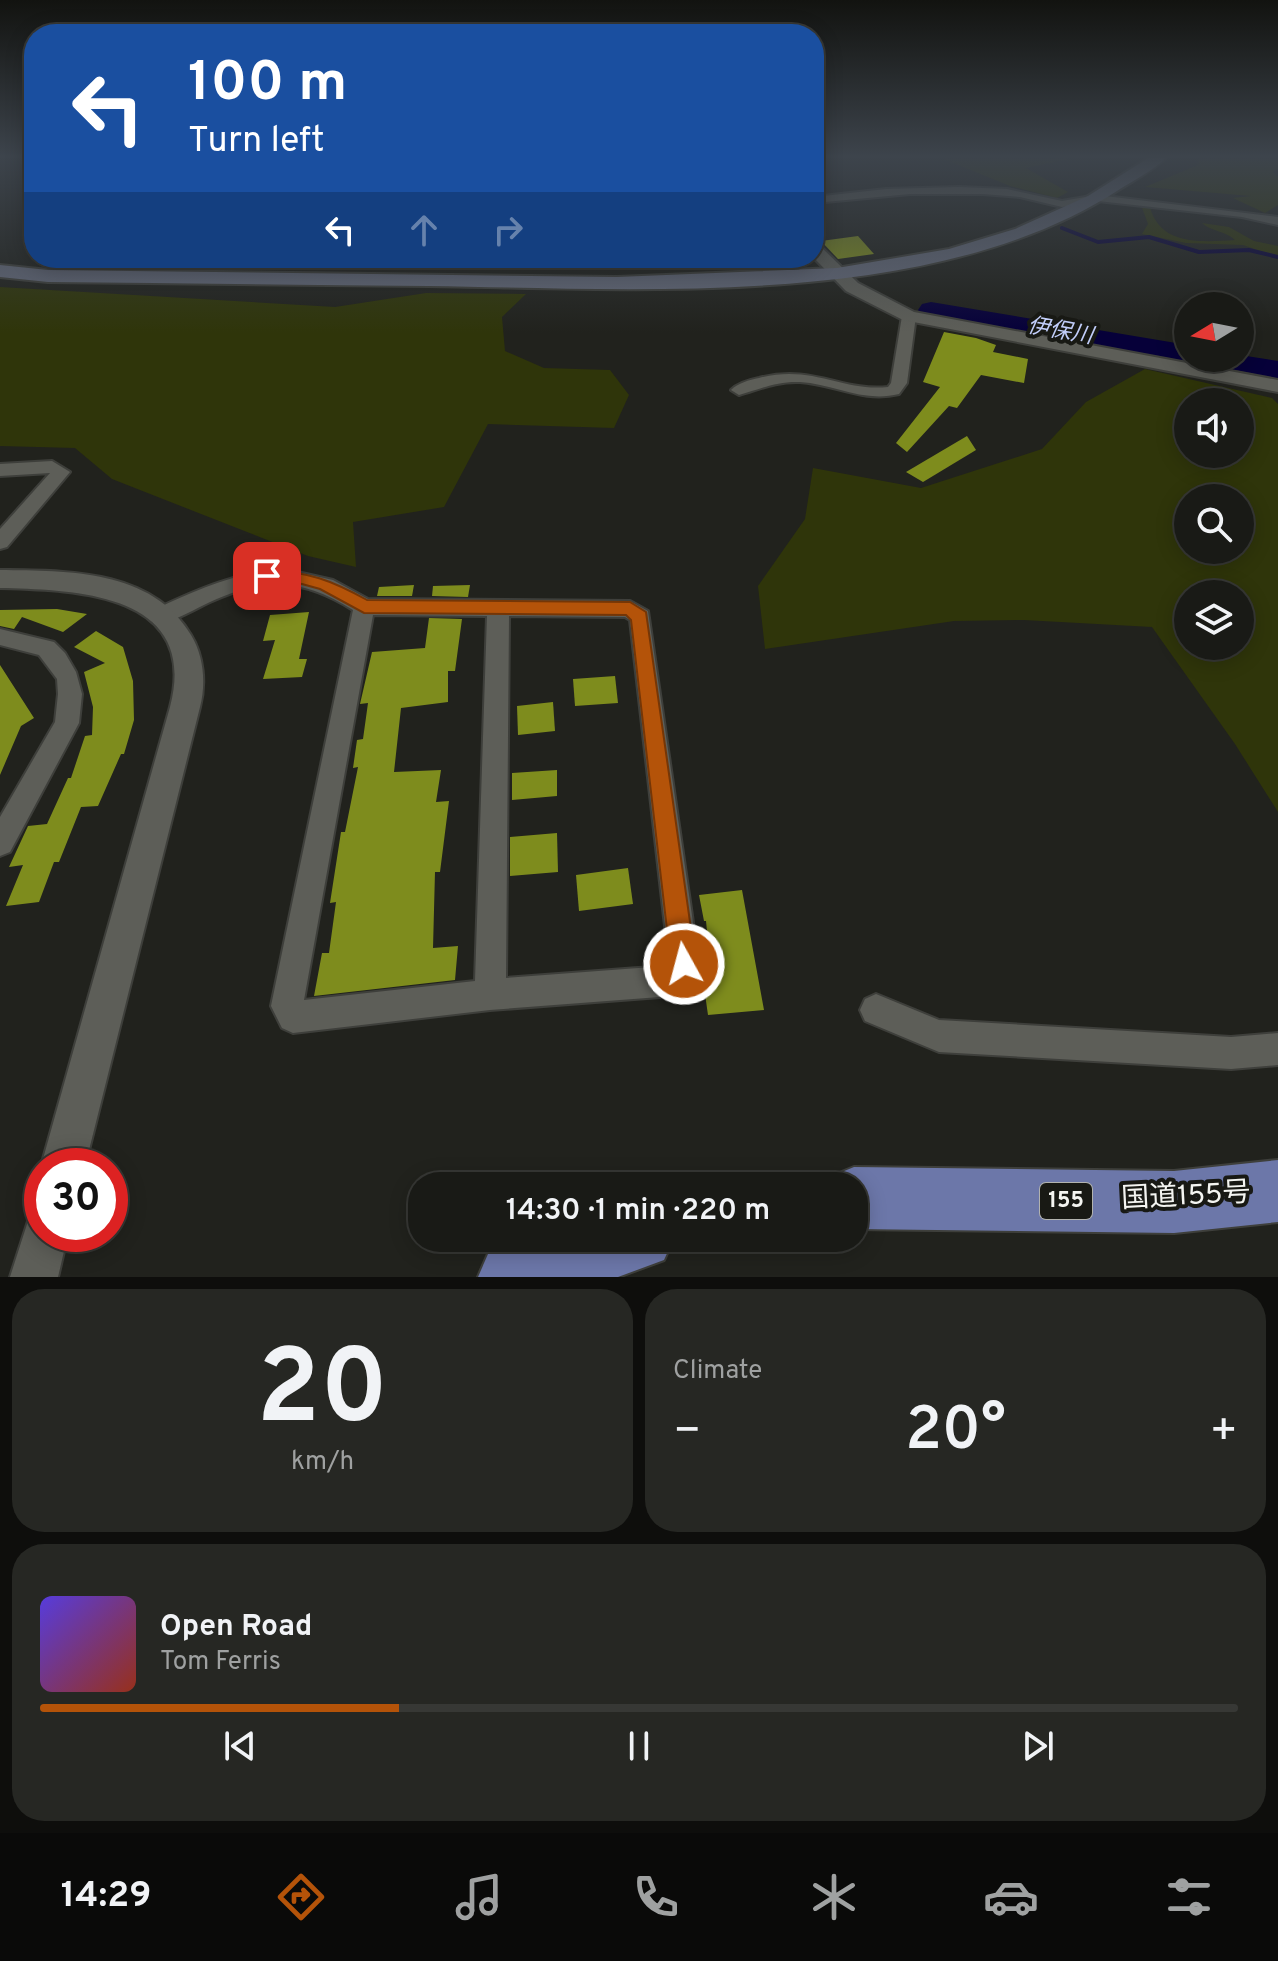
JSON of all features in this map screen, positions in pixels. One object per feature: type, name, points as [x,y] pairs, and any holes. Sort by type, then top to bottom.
[{"type":"highway","name":"国道155号","points":[[868,1198],[1174,1202],[1278,1191]]},
{"type":"highway","points":[[511,1277],[595,1252]]},
{"type":"main road","points":[[0,271],[62,276],[617,283],[751,280],[887,267],[965,250],[1021,233],[1061,215]]},
{"type":"street","points":[[1245,215],[1278,221]]},
{"type":"street","points":[[824,260],[852,287],[909,316],[1278,386]]},
{"type":"street","points":[[739,390],[767,379],[801,377],[864,393],[893,391],[899,383],[909,316]]},
{"type":"street","points":[[0,470],[52,466],[61,472],[3,536]]},
{"type":"street","points":[[164,615],[214,589],[267,576],[303,578],[326,585],[364,607],[630,609],[640,617],[684,964],[673,981],[490,995],[293,1017],[287,1006],[364,607]]},
{"type":"street","points":[[0,579],[70,581],[119,589],[154,606],[181,639],[189,681],[181,723],[68,1148]]},
{"type":"street","points":[[490,995],[498,609]]},
{"type":"street","points":[[0,637],[46,648],[57,659],[68,679],[70,694],[67,723],[0,843]]},
{"type":"street","points":[[876,1010],[939,1036],[1231,1053],[1278,1049]]},
{"type":"street","points":[[34,1277],[40,1252]]},
{"type":"green space","points":[[1145,215],[1153,215],[1163,229],[1196,241],[1235,240],[1202,223],[1229,227],[1254,241],[1278,246],[1278,257],[1243,245],[1186,243],[1142,234],[1148,224]]},
{"type":"green space","points":[[0,287],[335,307],[426,293],[526,294],[502,317],[505,351],[544,368],[610,370],[629,395],[614,428],[488,424],[444,507],[353,522],[356,567],[308,556],[112,479],[75,448],[0,446]]},
{"type":"green space","points":[[1145,369],[1228,388],[1174,388],[1174,468],[1254,468],[1254,394],[1272,398],[1278,404],[1278,812],[1175,660],[1254,660],[1254,580],[1174,580],[1174,658],[1152,627],[1024,620],[954,621],[765,649],[758,586],[805,519],[813,468],[921,488],[1042,449],[1086,402]]},
{"type":"building","points":[[858,236],[874,254],[838,259],[824,241]]},
{"type":"building","points":[[944,332],[976,338],[996,345],[993,352],[1028,359],[1024,383],[981,375],[957,408],[949,406],[907,452],[896,443],[940,387],[923,382]]},
{"type":"building","points":[[967,436],[976,450],[923,482],[906,472]]},
{"type":"building","points":[[414,585],[412,596],[377,596],[379,587]]},
{"type":"building","points":[[470,585],[468,597],[432,596],[433,586]]},
{"type":"building","points":[[57,609],[87,614],[63,632],[22,617],[14,629],[0,626],[0,610]]},
{"type":"building","points":[[309,612],[299,659],[307,659],[302,677],[263,679],[275,640],[263,641],[270,615]]},
{"type":"building","points":[[429,618],[462,619],[455,671],[448,671],[448,702],[401,708],[394,772],[441,770],[436,802],[449,801],[440,872],[435,872],[433,948],[458,946],[455,980],[314,996],[322,953],[329,953],[336,902],[330,903],[341,832],[345,832],[358,767],[353,768],[357,740],[363,739],[368,703],[360,704],[372,652],[425,648]]},
{"type":"building","points":[[96,631],[123,647],[133,681],[134,720],[124,754],[121,754],[98,806],[81,807],[59,862],[54,862],[39,902],[6,906],[23,865],[9,867],[28,826],[47,824],[68,778],[71,778],[85,736],[92,735],[93,707],[84,672],[105,663],[74,647]]},
{"type":"building","points":[[0,665],[34,718],[21,726],[0,775]]},
{"type":"building","points":[[615,676],[618,703],[575,706],[573,679]]},
{"type":"building","points":[[553,702],[555,731],[518,735],[517,706]]},
{"type":"building","points":[[557,770],[557,796],[512,800],[512,773]]},
{"type":"building","points":[[557,833],[558,872],[510,876],[510,837]]},
{"type":"building","points":[[628,868],[633,904],[579,911],[576,875]]},
{"type":"building","points":[[742,890],[764,1010],[708,1015],[702,973],[711,973],[706,921],[699,895]]},
{"type":"waterway","points":[[1062,228],[1098,242],[1149,237],[1199,252],[1249,250],[1278,257]]},
{"type":"waterway","name":"伊保川","points":[[931,310],[1174,352]]},
{"type":"waterway","name":"伊保川","points":[[1254,366],[1278,370]]},
{"type":"route","points":[[267,576],[303,578],[326,585],[364,607],[630,609],[640,617],[684,964]]}]
